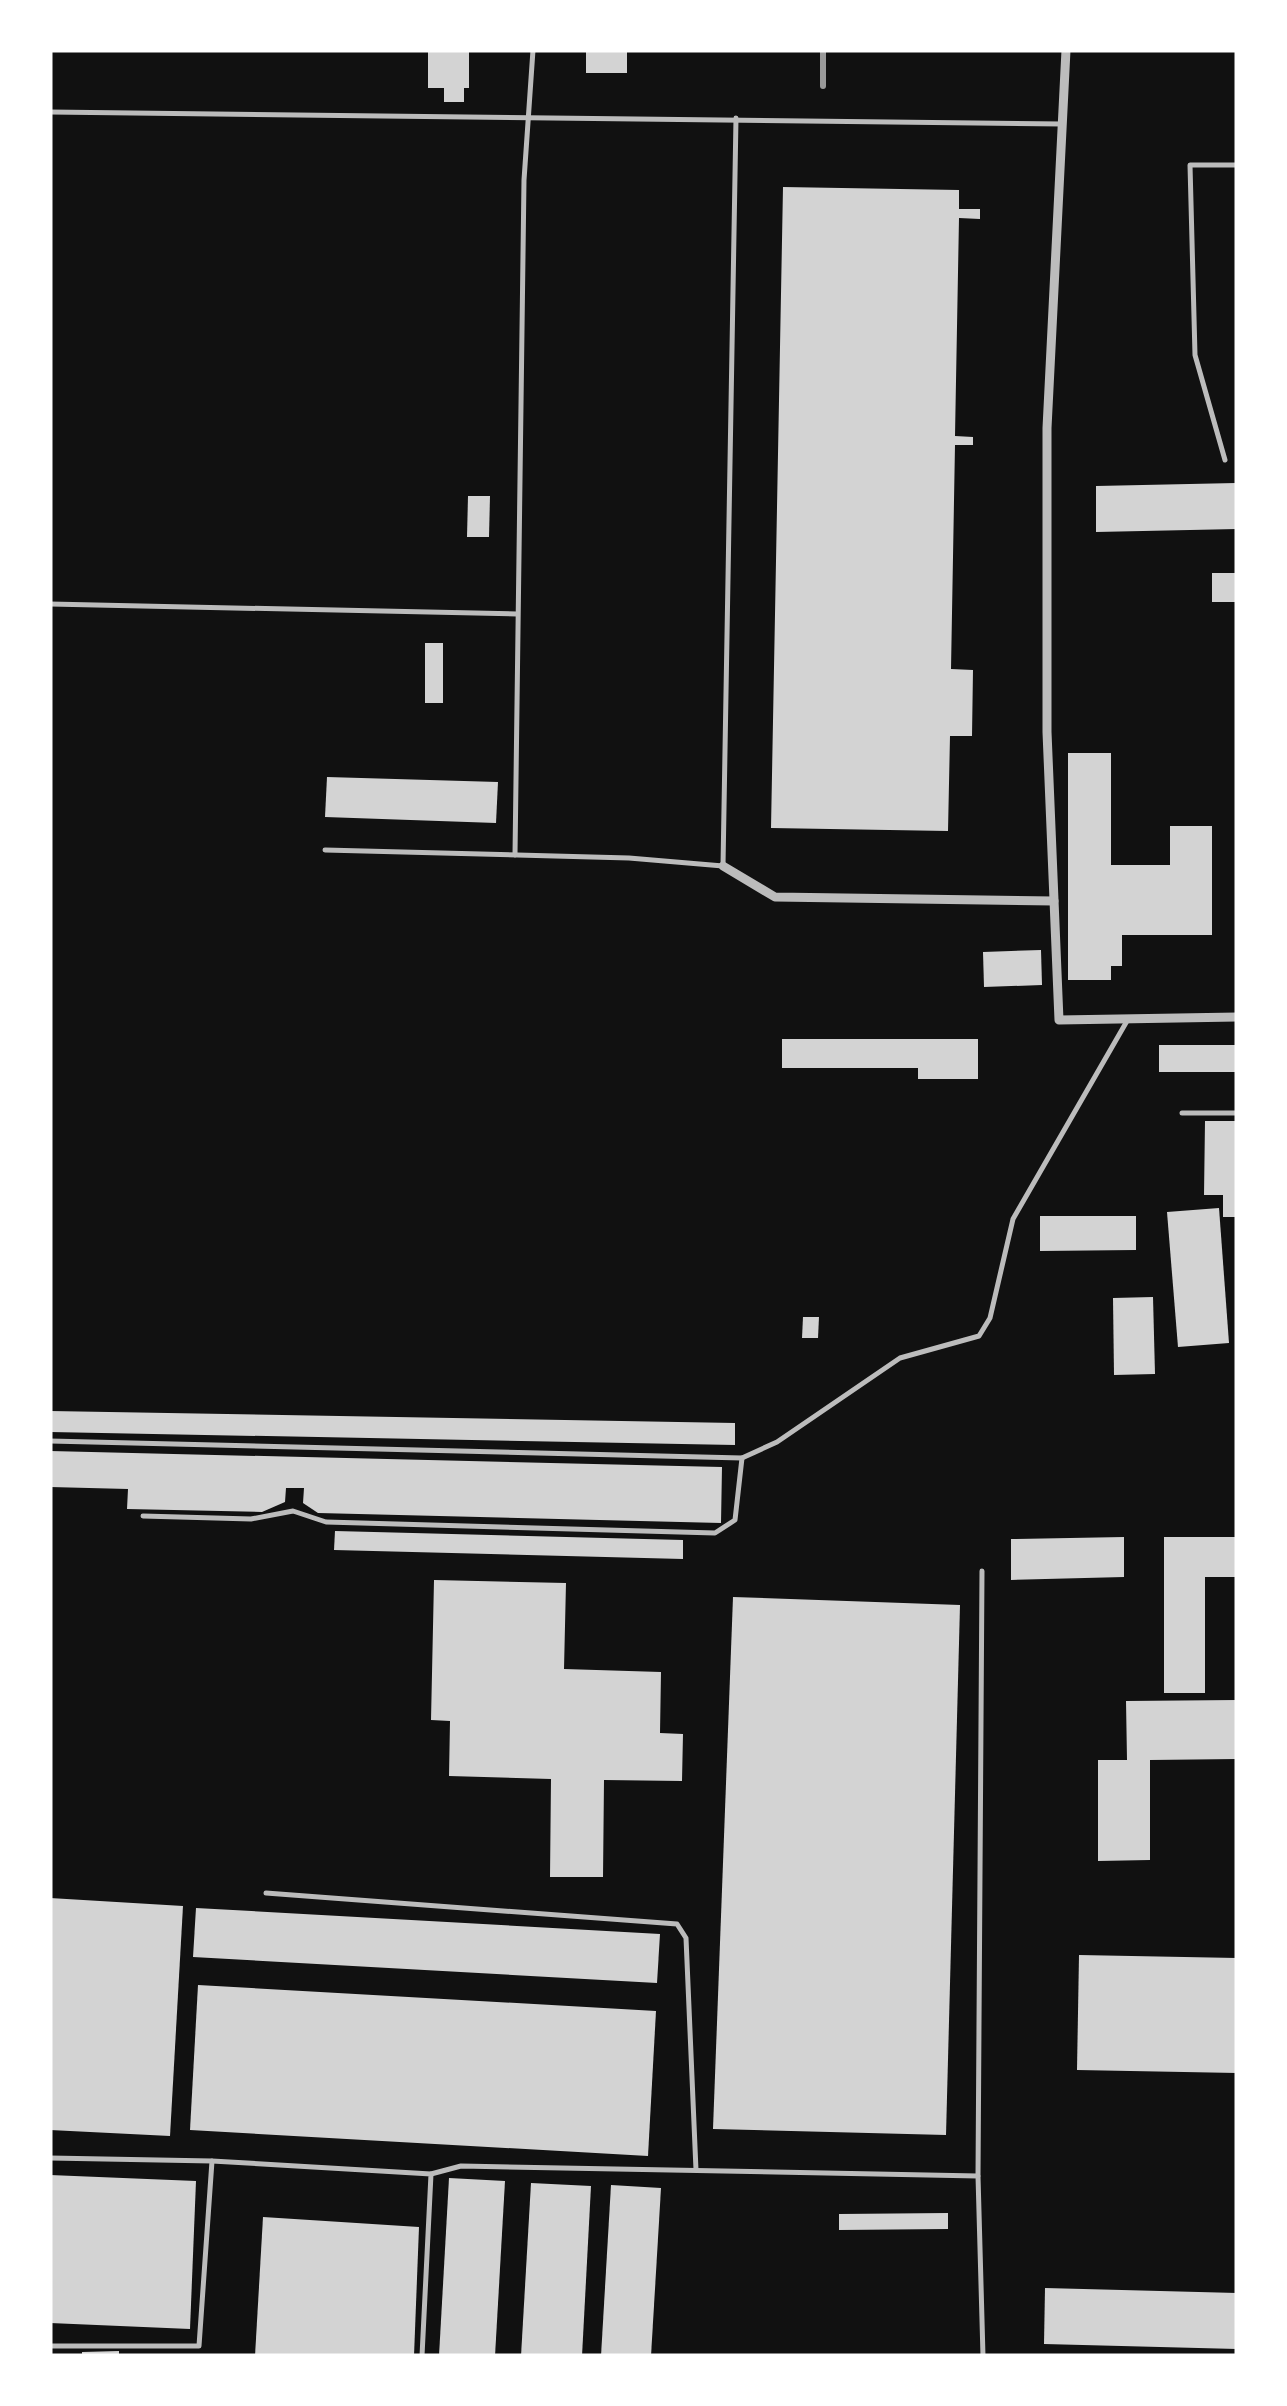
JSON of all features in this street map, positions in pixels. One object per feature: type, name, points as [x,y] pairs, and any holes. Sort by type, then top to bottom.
[{"type":"street","points":[[1066,50],[1047,428],[1047,732],[1059,1020],[1237,1017]]},
{"type":"street","points":[[723,866],[776,898],[1054,901]]},
{"type":"lane","points":[[515,854],[526,116],[533,50]]},
{"type":"lane","points":[[50,112],[1062,124]]},
{"type":"lane","points":[[325,850],[629,858],[723,866],[736,118]]},
{"type":"lane","points":[[1225,460],[1195,355],[1190,165],[1237,165]]},
{"type":"lane","points":[[50,604],[517,614]]},
{"type":"lane","points":[[50,1441],[742,1458],[777,1442],[900,1358],[979,1336],[990,1318],[1013,1219],[1128,1019]]},
{"type":"lane","points":[[1182,1114],[1237,1113]]},
{"type":"lane","points":[[143,1516],[250,1519],[292,1511],[326,1522],[715,1533],[735,1520],[742,1458]]},
{"type":"lane","points":[[982,1571],[978,2176],[983,2356]]},
{"type":"lane","points":[[266,1893],[677,1924],[686,1938],[696,2170]]},
{"type":"lane","points":[[50,2158],[212,2161],[431,2174],[461,2166],[978,2176]]},
{"type":"lane","points":[[198,2356],[212,2161]]},
{"type":"lane","points":[[422,2356],[431,2174]]},
{"type":"lane","points":[[50,2346],[199,2346]]},
{"type":"building","points":[[428,50],[469,50],[469,88],[464,88],[464,102],[444,102],[444,88],[428,88]]},
{"type":"building","points":[[586,50],[627,50],[627,73],[586,73]]},
{"type":"building","points":[[783,187],[959,190],[959,209],[980,209],[980,219],[959,218],[955,436],[973,437],[973,445],[955,445],[951,669],[973,670],[972,736],[950,736],[948,831],[771,828]]},
{"type":"building","points":[[1236,483],[1237,529],[1096,532],[1096,486]]},
{"type":"building","points":[[468,496],[490,496],[489,537],[467,537]]},
{"type":"building","points":[[1212,573],[1237,573],[1237,602],[1212,602]]},
{"type":"building","points":[[425,643],[443,643],[443,703],[425,703]]},
{"type":"building","points":[[1068,753],[1111,753],[1111,865],[1170,865],[1170,826],[1212,826],[1212,935],[1122,935],[1122,966],[1111,966],[1111,980],[1068,980]]},
{"type":"building","points":[[327,777],[498,782],[496,823],[325,817]]},
{"type":"building","points":[[1041,950],[1042,985],[984,987],[983,952]]},
{"type":"building","points":[[782,1039],[978,1039],[978,1079],[918,1079],[918,1068],[782,1068]]},
{"type":"building","points":[[1159,1045],[1237,1045],[1237,1072],[1159,1072]]},
{"type":"building","points":[[1205,1121],[1237,1121],[1237,1217],[1223,1217],[1223,1195],[1204,1195]]},
{"type":"building","points":[[1219,1208],[1229,1343],[1178,1347],[1167,1212]]},
{"type":"building","points":[[1040,1216],[1136,1216],[1136,1250],[1040,1251]]},
{"type":"building","points":[[1153,1297],[1155,1374],[1114,1375],[1113,1298]]},
{"type":"building","points":[[803,1317],[819,1317],[818,1338],[802,1338]]},
{"type":"building","points":[[50,1411],[735,1423],[735,1445],[50,1432]]},
{"type":"building","points":[[50,1451],[722,1467],[721,1523],[318,1513],[303,1503],[304,1488],[286,1488],[285,1502],[262,1512],[127,1509],[128,1489],[50,1487]]},
{"type":"building","points":[[335,1531],[683,1540],[683,1559],[334,1550]]},
{"type":"building","points":[[1124,1537],[1124,1577],[1011,1580],[1011,1539]]},
{"type":"building","points":[[1164,1537],[1237,1537],[1237,1577],[1205,1577],[1205,1693],[1164,1693]]},
{"type":"building","points":[[434,1580],[566,1583],[564,1669],[661,1672],[660,1733],[683,1734],[682,1781],[604,1780],[603,1877],[550,1877],[551,1779],[449,1776],[450,1721],[431,1720]]},
{"type":"building","points":[[733,1597],[960,1605],[946,2135],[713,2129]]},
{"type":"building","points":[[1237,1700],[1237,1759],[1150,1760],[1150,1860],[1098,1861],[1098,1760],[1127,1760],[1126,1701]]},
{"type":"building","points":[[50,1898],[183,1906],[170,2136],[50,2130]]},
{"type":"building","points":[[196,1908],[660,1934],[657,1983],[193,1957]]},
{"type":"building","points":[[1079,1955],[1237,1958],[1237,2073],[1077,2070]]},
{"type":"building","points":[[198,1985],[656,2011],[648,2156],[190,2130]]},
{"type":"building","points":[[50,2175],[196,2181],[190,2329],[50,2323]]},
{"type":"building","points":[[449,2178],[505,2181],[495,2356],[439,2356]]},
{"type":"building","points":[[531,2183],[591,2186],[582,2356],[521,2356]]},
{"type":"building","points":[[611,2185],[661,2188],[651,2356],[601,2356]]},
{"type":"building","points":[[948,2213],[948,2229],[839,2230],[839,2214]]},
{"type":"building","points":[[263,2217],[419,2227],[414,2356],[255,2356]]},
{"type":"building","points":[[1045,2288],[1237,2293],[1237,2349],[1044,2344]]},
{"type":"building","points":[[119,2351],[119,2356],[82,2356],[82,2352]]},
{"type":"railway","points":[[823,50],[823,86]]}]
